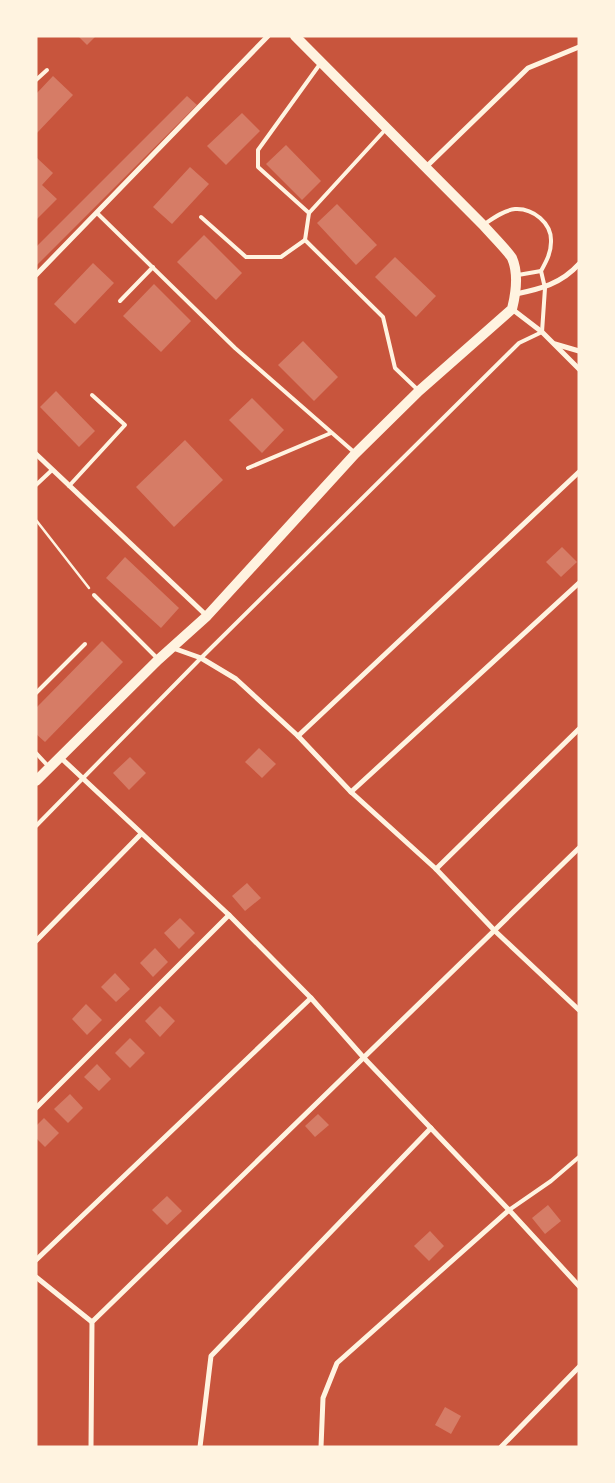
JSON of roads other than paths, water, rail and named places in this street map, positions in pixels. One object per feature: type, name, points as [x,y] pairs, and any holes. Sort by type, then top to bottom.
[{"type":"main road","points":[[36,781],[158,660],[207,616],[355,454],[419,391],[512,309],[516,294],[516,275],[512,258],[484,225],[296,37]]},
{"type":"street","points":[[36,275],[268,36]]},
{"type":"street","points":[[426,167],[528,68],[579,47]]},
{"type":"street","points":[[516,294],[545,288],[572,272],[579,264]]},
{"type":"street","points":[[512,309],[542,332],[579,370]]},
{"type":"street","points":[[553,344],[579,351]]},
{"type":"street","points":[[36,454],[207,616]]},
{"type":"street","points":[[298,736],[579,472]]},
{"type":"street","points":[[351,792],[579,583]]},
{"type":"street","points":[[173,648],[201,658],[236,679],[298,736],[351,792],[436,869],[495,932],[579,1010]]},
{"type":"street","points":[[436,869],[579,730]]},
{"type":"street","points":[[60,757],[229,915],[311,998],[364,1058],[579,1286]]},
{"type":"street","points":[[36,940],[141,834]]},
{"type":"street","points":[[91,1447],[92,1322],[495,932],[579,848]]},
{"type":"street","points":[[36,1108],[229,915]]},
{"type":"street","points":[[36,1260],[311,998]]},
{"type":"street","points":[[200,1447],[211,1356],[431,1128]]},
{"type":"street","points":[[321,1447],[323,1398],[337,1363],[509,1210]]},
{"type":"street","points":[[36,1278],[92,1322]]},
{"type":"street","points":[[501,1447],[579,1367]]},
{"type":"lane","points":[[309,213],[258,167],[258,150],[321,62]]},
{"type":"lane","points":[[36,80],[47,70]]},
{"type":"lane","points":[[201,217],[246,257],[281,257],[305,240],[309,213],[387,128]]},
{"type":"lane","points":[[36,826],[201,658],[519,342],[542,332],[545,288],[541,272],[549,256],[551,240],[544,222],[531,212],[514,209],[497,216],[484,225]]},
{"type":"lane","points":[[97,213],[235,348],[355,454]]},
{"type":"lane","points":[[305,240],[383,317],[394,368],[419,391]]},
{"type":"lane","points":[[120,301],[153,267]]},
{"type":"lane","points":[[516,275],[541,272]]},
{"type":"lane","points":[[69,486],[125,426],[92,395]]},
{"type":"lane","points":[[248,468],[331,433]]},
{"type":"lane","points":[[36,485],[52,470]]},
{"type":"lane","points":[[94,595],[158,660]]},
{"type":"lane","points":[[36,693],[85,644]]},
{"type":"lane","points":[[36,753],[50,768]]},
{"type":"lane","points":[[509,1210],[551,1181],[579,1158]]}]
